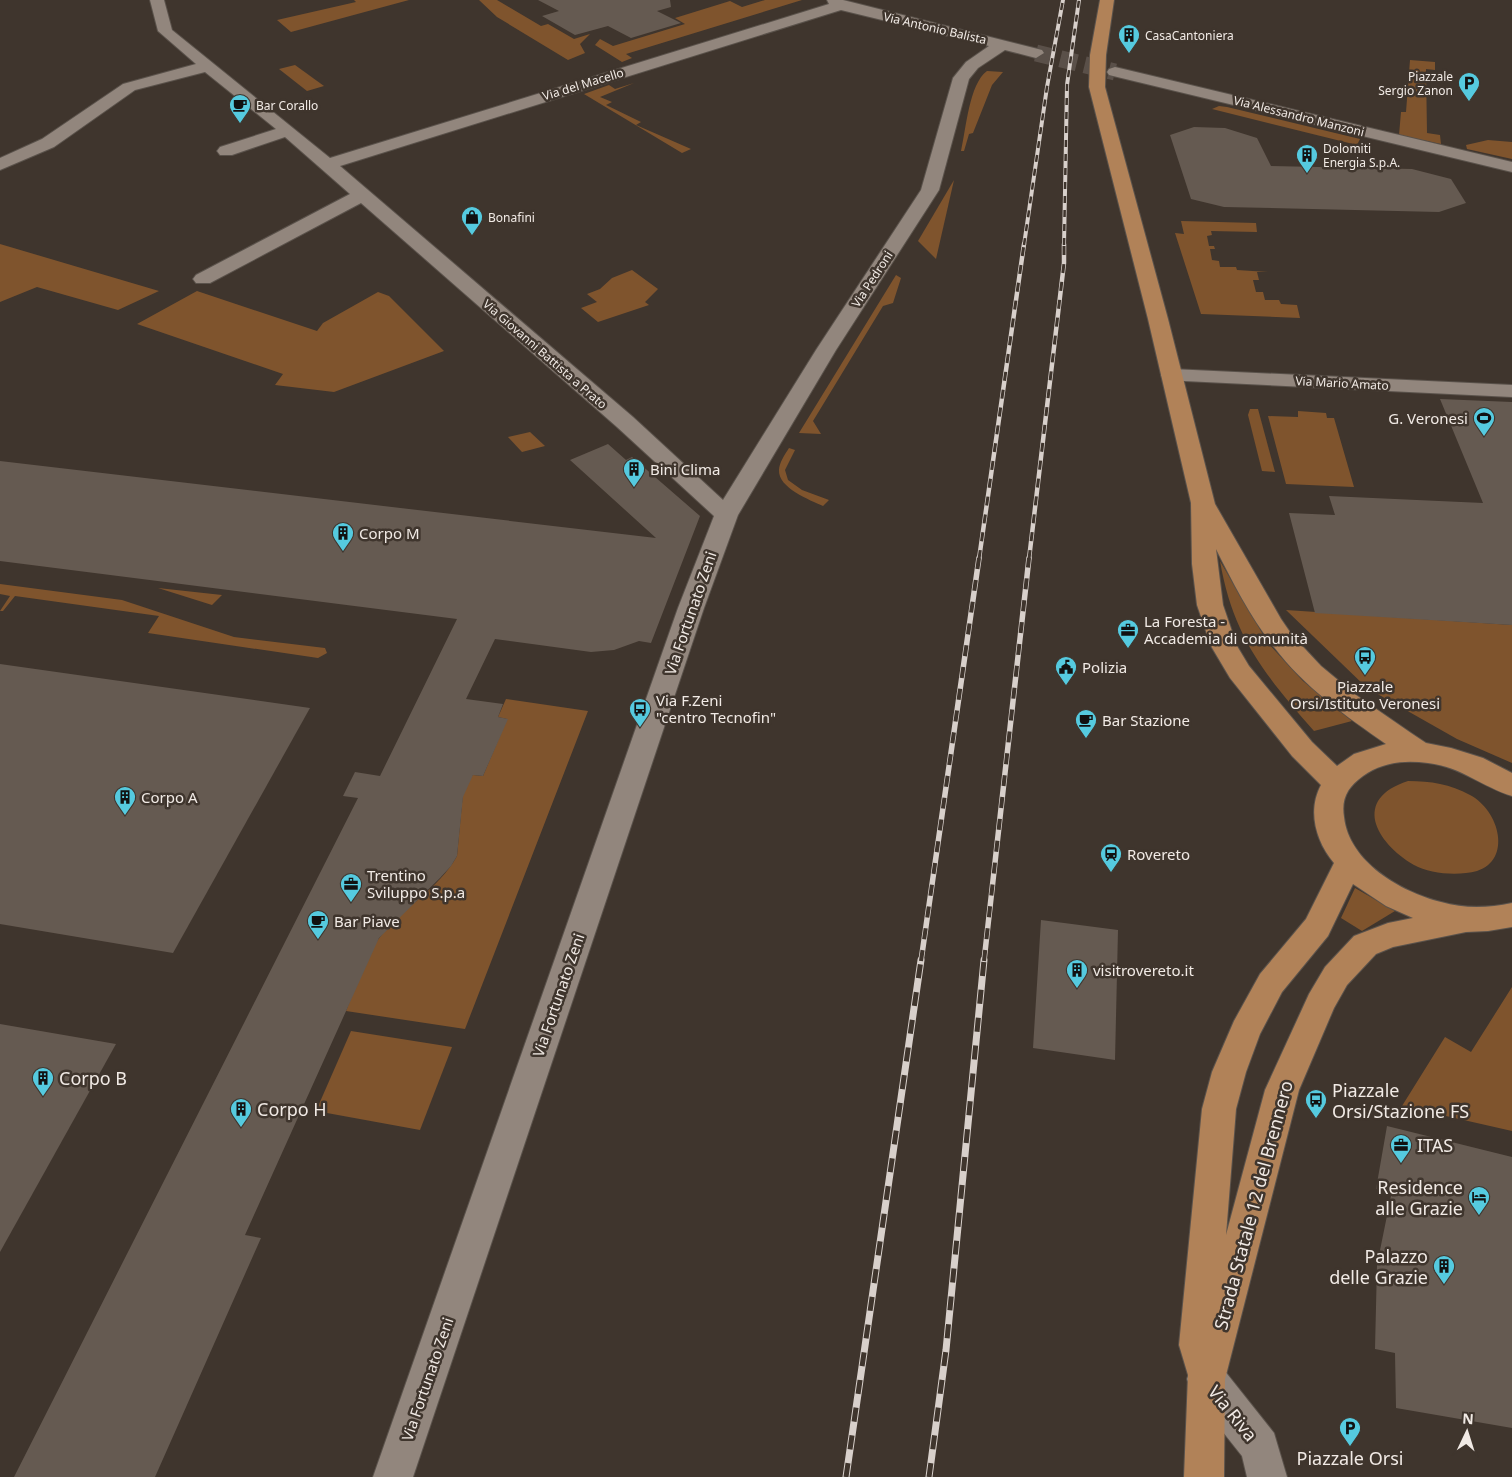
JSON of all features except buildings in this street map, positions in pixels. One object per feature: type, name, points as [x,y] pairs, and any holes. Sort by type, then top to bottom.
[{"type":"main road","points":[[1107,0],[1098,55],[1098,87],[1203,503],[1204,564],[1210,605],[1224,646],[1239,672],[1302,749],[1336,784]]},
{"type":"main road","points":[[1203,503],[1231,553],[1247,587],[1284,642],[1325,682],[1369,718],[1419,752]]},
{"type":"main road","points":[[1512,786],[1472,764],[1445,756],[1419,752],[1384,754],[1355,765],[1336,784],[1330,800],[1329,818],[1335,840],[1349,862],[1371,883],[1399,900],[1431,913],[1464,920],[1496,919],[1512,915]]},
{"type":"main road","name":"Strada Statale 12 del Brennero","points":[[1206,1379],[1198,1345],[1219,1109],[1229,1072],[1245,1031],[1271,984],[1317,927],[1349,862]]},
{"type":"main road","name":"Strada Statale 12 del Brennero","points":[[1204,1477],[1206,1379],[1282,1090],[1320,1003],[1336,976],[1365,945],[1388,935],[1464,920]]},
{"type":"street","name":"Via Giovanni Battista a Prato","points":[[158,0],[163,28],[167,33],[288,131],[625,422],[726,515]]},
{"type":"street","name":"Via Antonio Balista","points":[[837,2],[1036,53]]},
{"type":"street","name":"Via del Macello","points":[[326,165],[837,2]]},
{"type":"street","name":"Via Pedroni","points":[[726,515],[826,350],[930,190],[940,160],[961,78],[972,65],[1003,44]]},
{"type":"street","points":[[0,165],[48,143],[129,87],[206,66]]},
{"type":"street","name":"Via Alessandro Manzoni","points":[[1115,72],[1512,167]]},
{"type":"street","points":[[226,151],[288,131]]},
{"type":"street","points":[[203,278],[361,196]]},
{"type":"street","name":"Via Mario Amato","points":[[1172,375],[1512,391]]},
{"type":"street","name":"Via Fortunato Zeni","points":[[393,1477],[691,608],[726,515]]},
{"type":"street","name":"Via Riva","points":[[1206,1379],[1260,1447],[1267,1477]]},
{"type":"shaded area","points":[[354,0],[409,0],[291,32],[277,20],[356,2]]},
{"type":"shaded area","points":[[479,0],[497,0],[541,26],[548,24],[574,39],[590,34],[580,44],[585,53],[568,60],[497,17]]},
{"type":"shaded area","points":[[765,0],[802,0],[626,54],[632,58],[622,62],[595,45],[600,39],[613,46],[685,24],[675,18],[730,1],[742,7]]},
{"type":"shaded area","points":[[1410,60],[1435,62],[1435,70],[1426,69],[1427,133],[1440,135],[1441,144],[1399,135],[1401,112],[1406,112]]},
{"type":"shaded area","points":[[295,65],[324,86],[307,91],[279,69]]},
{"type":"shaded area","points":[[987,71],[1003,72],[992,85],[973,133],[969,134],[964,151],[961,151],[972,96],[981,77]]},
{"type":"shaded area","points":[[634,83],[600,97],[612,102],[606,105],[641,122],[636,125],[691,149],[682,153],[584,94],[609,85],[615,89]]},
{"type":"shaded area","points":[[1219,106],[1360,139],[1357,145],[1212,109]]},
{"type":"shaded area","points":[[1488,140],[1512,142],[1512,159],[1467,149],[1466,145]]},
{"type":"shaded area","points":[[954,180],[936,259],[918,241]]},
{"type":"shaded area","points":[[1181,221],[1256,223],[1257,232],[1211,231],[1212,235],[1207,236],[1209,246],[1214,246],[1215,249],[1210,249],[1212,260],[1219,261],[1220,267],[1236,267],[1237,270],[1268,272],[1257,272],[1259,280],[1253,280],[1256,292],[1263,292],[1265,300],[1279,300],[1281,304],[1297,305],[1300,318],[1201,314],[1175,233],[1184,234]]},
{"type":"shaded area","points":[[0,244],[159,291],[118,310],[37,287],[0,302]]},
{"type":"shaded area","points":[[632,270],[658,289],[645,302],[649,305],[598,322],[581,308],[597,302],[587,294],[600,289],[612,278]]},
{"type":"shaded area","points":[[896,275],[901,278],[893,303],[883,306],[813,421],[821,434],[799,433]]},
{"type":"shaded area","points":[[197,291],[317,331],[323,323],[378,292],[389,296],[444,351],[334,392],[275,385],[283,374],[137,324]]},
{"type":"shaded area","points":[[1250,409],[1258,409],[1275,472],[1262,471],[1248,415]]},
{"type":"shaded area","points":[[1298,411],[1326,413],[1327,418],[1334,418],[1354,487],[1286,484],[1268,416],[1298,417]]},
{"type":"shaded area","points":[[530,432],[545,446],[522,452],[508,437]]},
{"type":"shaded area","points":[[789,448],[795,450],[785,470],[788,480],[802,490],[829,500],[823,506],[789,488],[780,476],[780,464]]},
{"type":"shaded area","points":[[1220,561],[1268,643],[1303,681],[1352,721],[1314,731],[1280,692],[1254,654],[1233,612]]},
{"type":"shaded area","points":[[0,584],[122,600],[234,637],[325,648],[327,653],[318,658],[148,633],[159,616],[15,596],[3,611],[0,611],[10,596],[0,594]]},
{"type":"shaded area","points":[[158,588],[222,595],[212,605]]},
{"type":"shaded area","points":[[1286,610],[1512,625],[1512,763],[1457,739],[1367,688]]},
{"type":"shaded area","points":[[506,699],[588,711],[465,1029],[346,1011],[366,962],[380,937],[431,888],[457,856],[464,783],[473,775],[483,776],[507,719],[498,717]]},
{"type":"shaded area","points":[[1408,781],[1448,786],[1463,791],[1480,802],[1489,812],[1495,823],[1498,835],[1495,857],[1488,865],[1469,873],[1436,872],[1414,865],[1400,856],[1389,845],[1380,833],[1375,821],[1375,809],[1380,798],[1391,789]]},
{"type":"shaded area","points":[[1355,888],[1395,911],[1362,931],[1341,918]]},
{"type":"shaded area","points":[[1512,987],[1512,1131],[1402,1106],[1445,1037],[1471,1052]]},
{"type":"shaded area","points":[[351,1031],[452,1047],[420,1130],[316,1111]]},
{"type":"tunnel","points":[[1036,53],[1115,72]]},
{"type":"railway","points":[[1024,245],[1047,87],[1063,0]]},
{"type":"railway","points":[[1064,245],[1067,85],[1079,0]]},
{"type":"railway","points":[[979,559],[1024,244]]},
{"type":"railway","points":[[1029,559],[1064,263],[1064,245]]},
{"type":"railway","points":[[921,961],[979,558]]},
{"type":"railway","points":[[984,961],[1029,558]]},
{"type":"railway","points":[[846,1477],[921,960]]},
{"type":"railway","points":[[929,1477],[946,1350],[984,960]]},
{"type":"place","name":"CasaCantoniera","points":[[1129,54]]},
{"type":"place","name":"Piazzale Sergio Zanon","points":[[1469,102]]},
{"type":"place","name":"Bar Corallo","points":[[240,124]]},
{"type":"place","name":"Dolomiti Energia S.p.A.","points":[[1307,174]]},
{"type":"place","name":"Bonafini","points":[[472,236]]},
{"type":"place","name":"G. Veronesi","points":[[1484,437]]},
{"type":"place","name":"Bini Clima","points":[[634,488]]},
{"type":"place","name":"Corpo M","points":[[343,552]]},
{"type":"place","name":"La Foresta - Accademia di comunità","points":[[1128,649]]},
{"type":"place","name":"Piazzale Orsi/Istituto Veronesi","points":[[1365,676]]},
{"type":"place","name":"Polizia","points":[[1066,686]]},
{"type":"place","name":"Via F.Zeni \"centro Tecnofin\"","points":[[640,728]]},
{"type":"place","name":"Bar Stazione","points":[[1086,739]]},
{"type":"place","name":"Corpo A","points":[[125,816]]},
{"type":"place","name":"Rovereto","points":[[1111,873]]},
{"type":"place","name":"Trentino Sviluppo S.p.a","points":[[351,903]]},
{"type":"place","name":"Bar Piave","points":[[318,940]]},
{"type":"place","name":"visitrovereto.it","points":[[1077,989]]},
{"type":"place","name":"Corpo B","points":[[43,1097]]},
{"type":"place","name":"Piazzale Orsi/Stazione FS","points":[[1316,1119]]},
{"type":"place","name":"Corpo H","points":[[241,1128]]},
{"type":"place","name":"ITAS","points":[[1401,1164]]},
{"type":"place","name":"Residence alle Grazie","points":[[1479,1216]]},
{"type":"place","name":"Palazzo delle Grazie","points":[[1444,1285]]},
{"type":"place","name":"Piazzale Orsi","points":[[1350,1447]]}]
